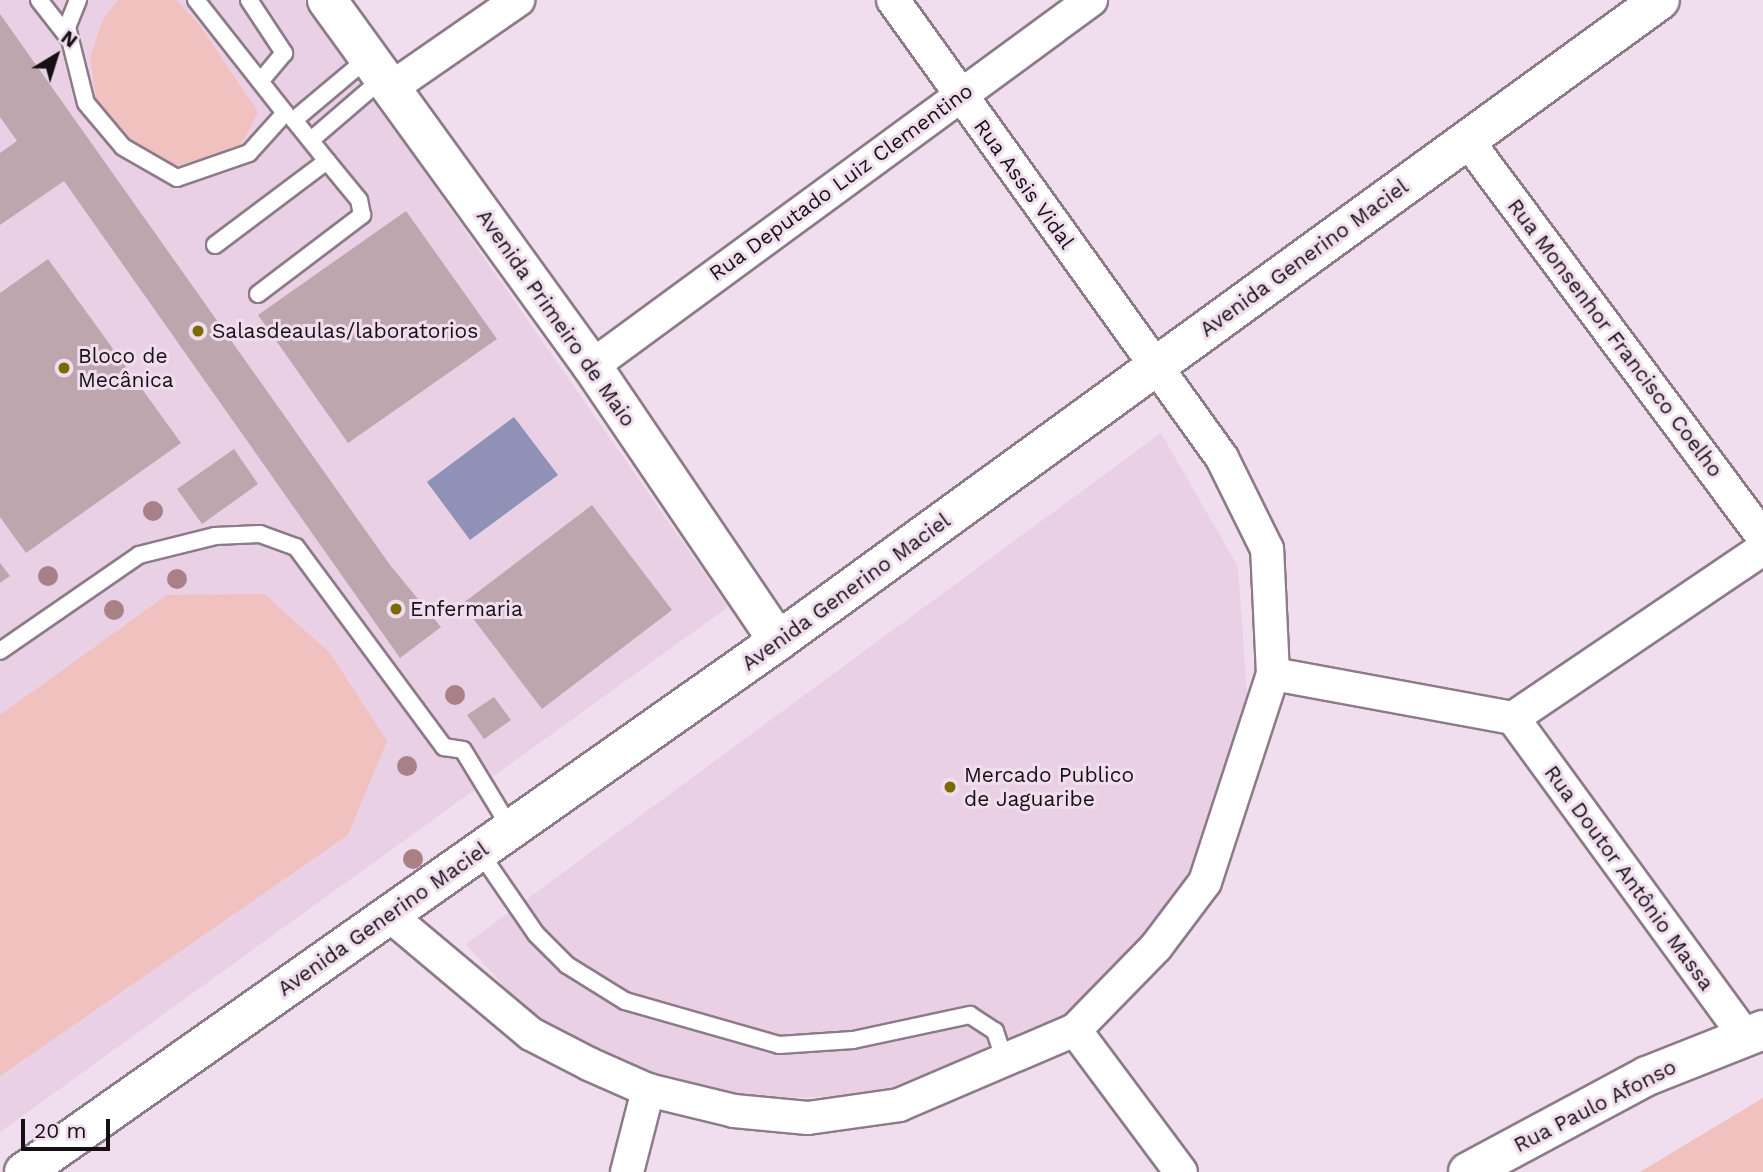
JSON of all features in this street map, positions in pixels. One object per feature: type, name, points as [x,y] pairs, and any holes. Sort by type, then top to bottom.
[{"type":"street","name":"Avenida Primeiro de Maio","points":[[327,0],[592,366],[778,641]]},
{"type":"street","points":[[381,75],[517,0]]},
{"type":"street","name":"Rua Assis Vidal","points":[[892,0],[1222,458],[1267,549],[1273,674]]},
{"type":"street","name":"Rua Deputado Luiz Clementino","points":[[592,366],[1091,0]]},
{"type":"street","name":"Avenida Generino Maciel","points":[[24,1172],[778,641],[1660,0]]},
{"type":"street","name":"Rua Monsenhor Francisco Coelho","points":[[1467,140],[1763,537]]},
{"type":"street","points":[[388,915],[531,1034],[648,1090],[734,1111],[808,1118],[899,1105],[1075,1030],[1156,947],[1205,882],[1273,674],[1513,718],[1763,549]]},
{"type":"street","name":"Rua Doutor Antônio Massa","points":[[1513,718],[1754,1034]]},
{"type":"street","points":[[1075,1030],[1181,1172]]},
{"type":"street","name":"Rua Paulo Afonso","points":[[1468,1172],[1647,1076],[1754,1034]]},
{"type":"street","points":[[627,1172],[648,1090]]},
{"type":"lane","points":[[39,0],[68,37]]},
{"type":"lane","points":[[78,0],[68,17],[68,37],[86,103],[123,147],[177,178],[249,153],[270,135],[285,113],[196,0]]},
{"type":"lane","points":[[249,0],[285,52],[261,80]]},
{"type":"lane","points":[[258,294],[362,215],[359,200],[294,120],[381,75]]},
{"type":"lane","points":[[311,140],[381,75]]},
{"type":"lane","points":[[215,245],[327,160]]},
{"type":"lane","points":[[0,651],[139,555],[215,536],[260,534],[296,547],[444,747],[463,750],[511,829]]},
{"type":"lane","points":[[479,851],[536,934],[567,965],[625,1001],[779,1045],[853,1040],[970,1015],[995,1031],[1005,1062]]},
{"type":"shaded area","points":[[0,0],[304,0],[728,607],[0,1132]]},
{"type":"shaded area","points":[[118,0],[176,0],[199,24],[258,112],[240,147],[173,167],[138,150],[98,111],[90,58],[102,21]]},
{"type":"shaded area","name":"Mercado Publico de Jaguaribe","points":[[1161,433],[1238,567],[1248,708],[1193,865],[1156,924],[1056,1031],[899,1095],[715,1099],[545,1032],[466,944]]},
{"type":"shaded area","points":[[264,594],[330,653],[387,741],[348,835],[0,1076],[0,715],[167,595]]},
{"type":"shaded area","points":[[1763,1098],[1763,1172],[1640,1172]]},
{"type":"water","points":[[514,417],[558,475],[470,540],[427,482]]},
{"type":"building","name":"Salasdeaulas/laboratorios","points":[[0,14],[390,565],[441,627],[400,658],[64,181],[0,225],[0,153],[17,141],[0,117]]},
{"type":"building","points":[[406,211],[497,339],[348,443],[258,315]]},
{"type":"building","name":"Bloco de Mecânica","points":[[48,259],[181,443],[26,553],[0,517],[0,293]]},
{"type":"building","points":[[234,449],[258,484],[202,524],[177,489]]},
{"type":"building","points":[[592,505],[672,610],[542,709],[462,604]]},
{"type":"building","points":[[0,563],[10,576],[0,583]]},
{"type":"building","points":[[494,697],[511,720],[484,739],[467,715]]},
{"type":"place","name":"Salasdeaulas/laboratorios","points":[[198,331]]},
{"type":"place","name":"Bloco de Mecânica","points":[[64,368]]},
{"type":"place","name":"Enfermaria","points":[[396,609]]},
{"type":"place","name":"Mercado Publico de Jaguaribe","points":[[950,787]]}]
